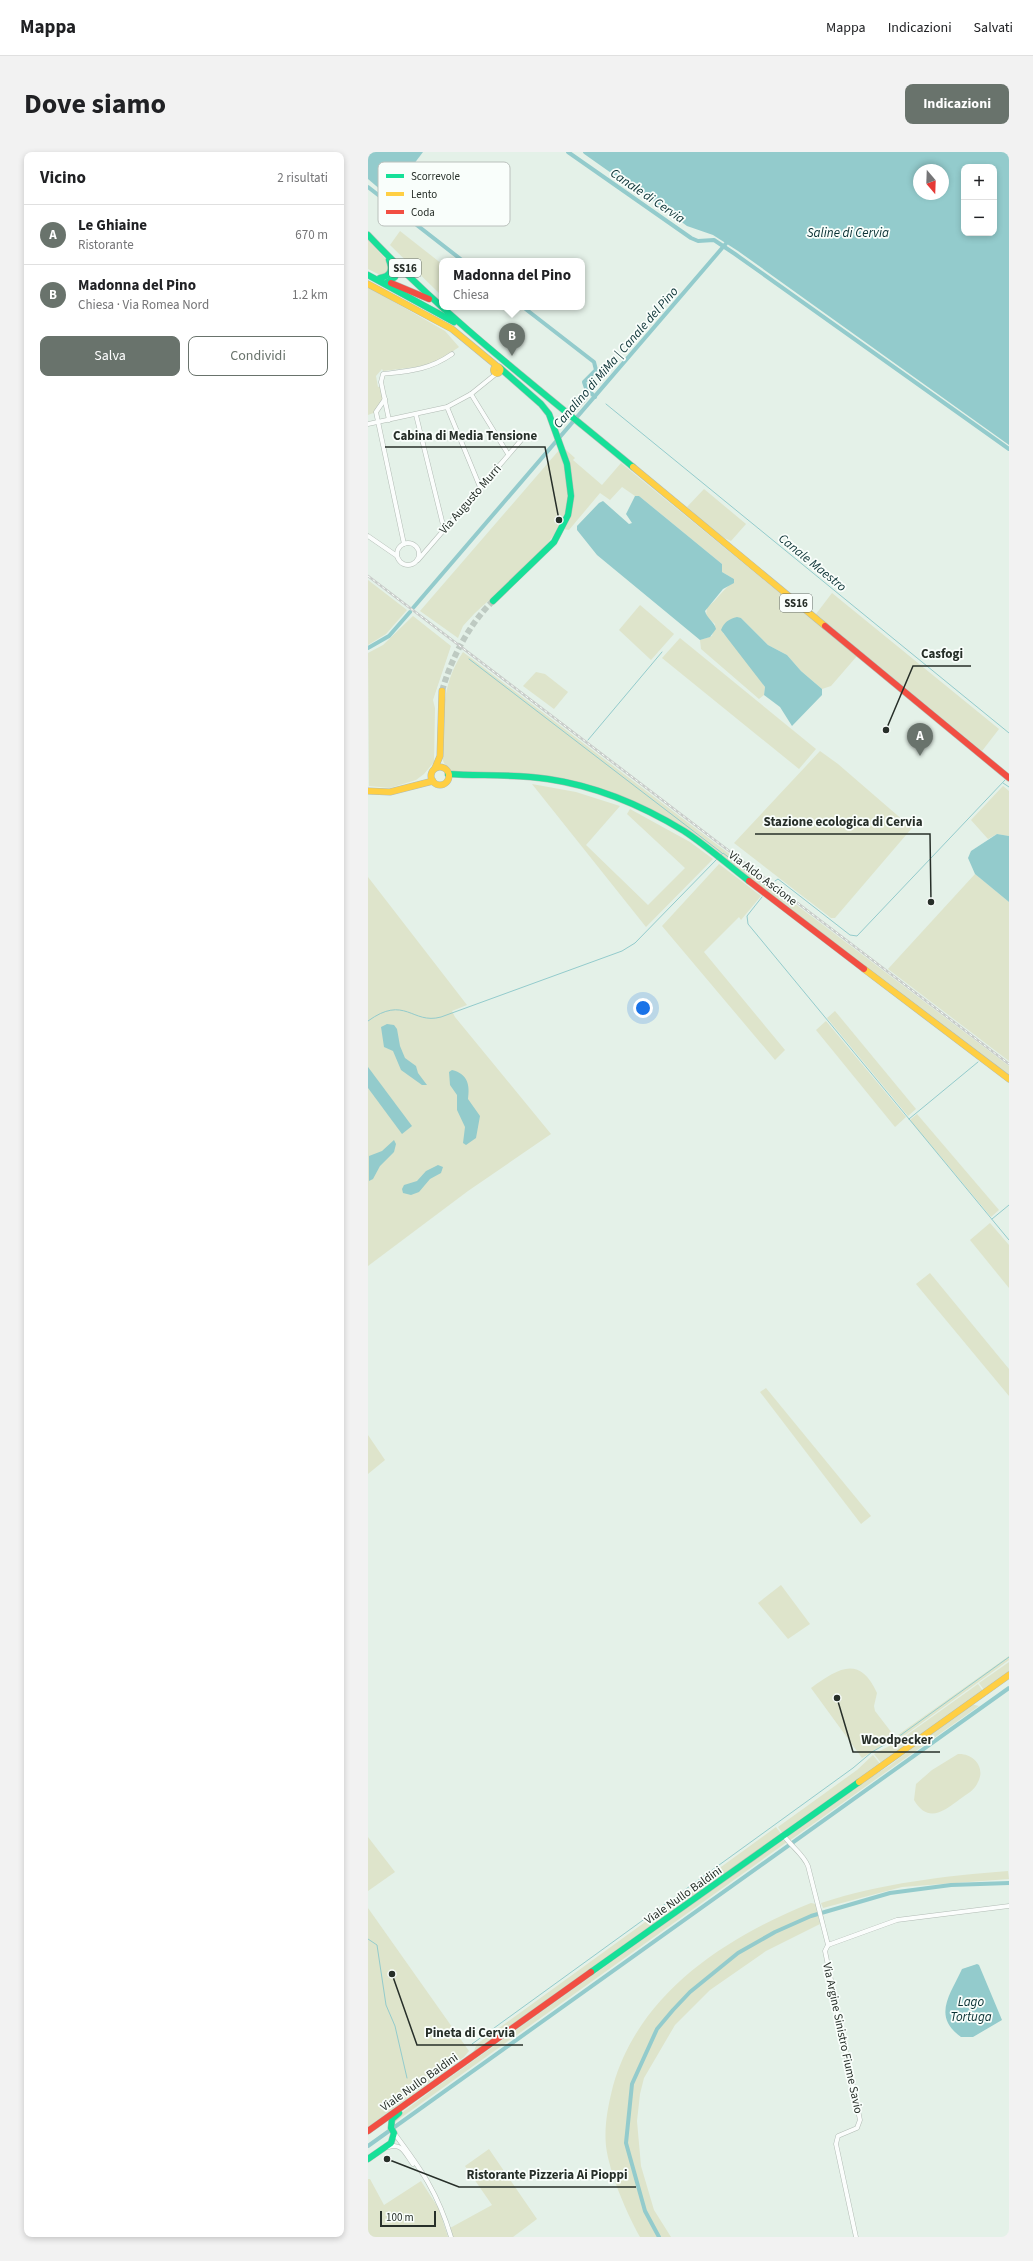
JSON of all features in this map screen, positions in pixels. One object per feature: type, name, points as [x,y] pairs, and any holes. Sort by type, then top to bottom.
[{"type":"street","name":"SS16","points":[[369,235],[439,301]]},
{"type":"street","name":"SS16","points":[[369,235],[398,268],[439,305]]},
{"type":"street","points":[[369,235],[392,267],[384,281]]},
{"type":"street","points":[[384,281],[395,277],[398,268],[398,265],[387,252]]},
{"type":"street","points":[[368,274],[439,303]]},
{"type":"street","points":[[384,281],[435,310],[488,348]]},
{"type":"street","points":[[370,285],[452,329],[497,370],[545,408],[558,434],[571,488],[571,502],[568,515],[550,546],[493,601]]},
{"type":"street","name":"SS16","points":[[445,310],[488,348],[509,364]]},
{"type":"street","name":"SS16","points":[[449,310],[570,416],[1007,777]]},
{"type":"street","points":[[389,420],[381,382],[383,374],[420,370],[438,364],[452,354]]},
{"type":"street","points":[[368,424],[416,415],[447,407],[471,394],[497,370]]},
{"type":"street","points":[[471,394],[508,454]]},
{"type":"street","points":[[570,416],[585,398]]},
{"type":"street","points":[[385,399],[376,412],[404,544]]},
{"type":"street","points":[[447,407],[480,487]]},
{"type":"street","points":[[416,415],[444,529]]},
{"type":"street","name":"Via Augusto Murri","points":[[418,560],[523,438]]},
{"type":"street","points":[[368,536],[398,556],[405,565],[414,564],[418,560],[419,553],[416,547],[411,544],[404,544],[398,550],[398,556]]},
{"type":"street","points":[[368,792],[390,792],[433,781],[434,771],[440,756],[442,691]]},
{"type":"street","points":[[440,756],[448,778]]},
{"type":"street","points":[[410,786],[434,771],[444,768]]},
{"type":"street","name":"Via Aldo Ascione","points":[[433,781],[440,784],[448,778],[469,776],[548,778],[581,786],[634,805],[663,819],[685,832],[1009,1079]]},
{"type":"street","name":"Viale Nullo Baldini","points":[[368,2131],[785,1838],[1009,1675]]},
{"type":"street","name":"Via Argine Sinistro Fiume Savio","points":[[785,1838],[794,1850],[806,1860],[828,1945]]},
{"type":"street","name":"Via Argine Sinistro Fiume Savio","points":[[856,2237],[836,2144],[838,2136],[857,2128],[860,2120],[824,1951],[828,1945],[897,1920],[1009,1906]]},
{"type":"street","points":[[368,2163],[371,2158],[387,2147],[392,2141],[393,2117],[440,2081]]},
{"type":"street","points":[[368,2131],[382,2126],[392,2130],[434,2190],[451,2237]]},
{"type":"street","points":[[387,2147],[396,2145],[401,2147],[440,2204]]},
{"type":"green space","points":[[400,231],[439,262],[439,293],[390,245]]},
{"type":"green space","points":[[368,240],[390,264],[389,272],[382,276],[368,269]]},
{"type":"green space","points":[[368,287],[445,331],[459,347],[437,362],[416,367],[383,371],[382,369],[376,376],[378,387],[382,386],[385,399],[376,412],[368,415]]},
{"type":"green space","points":[[560,449],[567,473],[569,496],[566,512],[560,525],[540,552],[463,626],[458,638],[420,611]]},
{"type":"green space","points":[[565,449],[575,458],[573,460],[602,485],[621,463],[857,656],[831,686],[822,689],[801,671],[787,655],[768,645],[741,618],[723,633],[740,652],[765,687],[764,695],[759,699],[701,649],[700,640],[712,636],[715,624],[706,616],[707,607],[734,582],[734,579],[722,572],[722,564],[639,496],[635,496],[622,487],[610,500],[600,493],[569,530],[563,529],[569,518],[573,499],[572,481]]},
{"type":"green space","points":[[704,489],[746,524],[731,541],[718,535],[687,507]]},
{"type":"green space","points":[[368,580],[407,610],[386,634],[368,645]]},
{"type":"green space","points":[[832,593],[999,729],[982,751],[816,614]]},
{"type":"green space","points":[[640,605],[674,634],[651,660],[619,630]]},
{"type":"green space","points":[[413,616],[451,646],[433,700],[435,708],[434,762],[424,774],[416,780],[390,788],[369,786],[368,653],[383,645]]},
{"type":"green space","points":[[680,638],[816,749],[799,769],[662,658]]},
{"type":"green space","points":[[463,652],[1009,1066],[1009,1076],[799,916],[788,906],[776,899],[689,833],[583,784],[451,772],[442,758],[443,716],[450,678]]},
{"type":"green space","points":[[536,672],[545,674],[568,692],[554,709],[523,686]]},
{"type":"green space","points":[[820,751],[838,764],[912,828],[835,918],[831,918],[734,843]]},
{"type":"green space","points":[[532,784],[576,792],[620,806],[586,845],[648,905],[685,868],[627,814],[630,809],[690,842],[713,859],[646,927]]},
{"type":"green space","points":[[1003,786],[1009,791],[1009,836],[997,834],[988,839],[971,820]]},
{"type":"green space","points":[[719,864],[761,896],[741,920],[739,917],[704,952],[785,1050],[775,1060],[662,926]]},
{"type":"green space","points":[[975,874],[1009,902],[1009,1061],[888,969]]},
{"type":"green space","points":[[368,877],[467,1005],[452,1011],[455,1017],[551,1134],[468,1191],[368,1266]]},
{"type":"green space","points":[[835,1011],[916,1109],[908,1116],[827,1018]]},
{"type":"green space","points":[[826,1021],[906,1117],[895,1127],[816,1030]]},
{"type":"green space","points":[[917,1114],[999,1210],[991,1217],[910,1120]]},
{"type":"green space","points":[[990,1223],[1009,1245],[1009,1288],[970,1240]]},
{"type":"green space","points":[[930,1273],[1009,1369],[1009,1396],[916,1284]]},
{"type":"green space","points":[[766,1388],[871,1516],[861,1524],[760,1392]]},
{"type":"green space","points":[[368,1435],[385,1460],[368,1474]]},
{"type":"green space","points":[[781,1585],[810,1624],[788,1639],[758,1603]]},
{"type":"green space","points":[[1009,1656],[1009,1660],[898,1740],[895,1738],[862,1758],[811,1688],[830,1675],[839,1671],[855,1669],[863,1673],[877,1693],[874,1706],[875,1711],[895,1737]]},
{"type":"green space","points":[[1009,1662],[1009,1673],[984,1690],[979,1683]]},
{"type":"green space","points":[[978,1684],[983,1691],[882,1764],[874,1754],[897,1742]]},
{"type":"green space","points":[[971,1704],[979,1706],[789,1841],[787,1839],[788,1836],[868,1779],[889,1766]]},
{"type":"green space","points":[[958,1754],[969,1756],[977,1762],[980,1776],[977,1785],[968,1794],[948,1808],[936,1813],[925,1812],[914,1800],[916,1784],[932,1770]]},
{"type":"green space","points":[[873,1755],[881,1765],[783,1834],[778,1827],[857,1770]]},
{"type":"green space","points":[[776,1827],[782,1835],[472,2055],[477,2044]]},
{"type":"green space","points":[[368,1837],[395,1872],[368,1891]]},
{"type":"green space","points":[[782,1840],[787,1842],[395,2122],[395,2118],[435,2088]]},
{"type":"green space","points":[[1008,1871],[1009,1879],[902,1887],[823,1908],[821,1903],[890,1885],[961,1875]]},
{"type":"green space","points":[[811,1903],[816,1904],[820,1924],[766,1951],[710,1990],[675,2025],[644,2078],[640,2094],[637,2121],[641,2166],[654,2210],[671,2237],[640,2237],[619,2193],[606,2146],[606,2124],[613,2086],[625,2053],[643,2023],[665,1996],[690,1972],[718,1951],[748,1933]]},
{"type":"green space","points":[[368,1908],[469,2051],[464,2057],[368,2127]]},
{"type":"green space","points":[[489,2149],[537,2219],[513,2237],[453,2237],[450,2228],[492,2205],[465,2166]]},
{"type":"green space","points":[[368,2179],[370,2179],[384,2205],[421,2181],[439,2209],[448,2237],[368,2237]]},
{"type":"water","points":[[368,152],[423,152],[415,162],[378,162],[378,188],[368,179]]},
{"type":"water","name":"Saline di Cervia","points":[[587,152],[1009,152],[1009,445],[738,251],[713,235],[687,226]]},
{"type":"water","points":[[635,496],[639,496],[722,564],[722,572],[734,579],[734,583],[723,589],[705,611],[716,629],[710,637],[700,640],[597,555],[577,530],[577,526],[599,503],[603,501],[629,524],[632,523],[626,514]]},
{"type":"water","points":[[737,617],[741,618],[768,645],[787,655],[801,671],[822,689],[822,695],[792,726],[780,707],[764,695],[765,687],[721,630],[727,621]]},
{"type":"water","points":[[997,834],[1009,836],[1009,902],[975,874],[968,858],[971,851]]},
{"type":"water","points":[[387,1024],[394,1025],[397,1029],[400,1046],[405,1058],[416,1066],[418,1073],[427,1085],[422,1085],[401,1070],[393,1051],[384,1047],[381,1027]]},
{"type":"water","points":[[368,1067],[412,1126],[402,1134],[368,1088]]},
{"type":"water","points":[[452,1070],[462,1074],[465,1077],[469,1089],[468,1099],[480,1116],[476,1138],[466,1145],[463,1143],[465,1127],[457,1110],[457,1095],[450,1085],[449,1072]]},
{"type":"water","points":[[394,1140],[396,1144],[394,1152],[380,1166],[373,1179],[369,1181],[369,1156],[382,1151]]},
{"type":"water","points":[[438,1165],[443,1167],[441,1173],[430,1179],[419,1192],[411,1195],[403,1193],[402,1189],[404,1185],[417,1181],[426,1171]]},
{"type":"water","name":"Lago Tortuga","points":[[977,1964],[979,1965],[1002,2020],[973,2037],[961,2037],[952,2029],[947,2021],[945,2013],[946,2005],[962,1969]]},
{"type":"waterway","name":"Canale di Cervia","points":[[568,152],[691,238],[698,241],[714,240],[735,254],[1009,449]]},
{"type":"waterway","name":"Canale di Cervia","points":[[585,152],[629,183]]},
{"type":"waterway","points":[[368,187],[378,195]]},
{"type":"waterway","points":[[418,226],[459,258]]},
{"type":"waterway","name":"Canalino di MiMa | Canale del Pino","points":[[413,608],[729,240]]},
{"type":"waterway","points":[[527,310],[594,362],[596,370],[584,382],[586,388],[595,397]]},
{"type":"waterway","name":"Canale Maestro","points":[[606,404],[1009,733]]},
{"type":"waterway","name":"Canalino di MiMa | Canale del Pino","points":[[368,648],[389,636],[410,612]]},
{"type":"waterway","points":[[588,740],[662,652]]},
{"type":"waterway","points":[[469,659],[722,853]]},
{"type":"waterway","points":[[775,881],[778,879],[850,935],[857,936],[1005,780]]},
{"type":"waterway","points":[[1003,783],[1009,787]]},
{"type":"waterway","points":[[721,855],[723,853],[769,888]]},
{"type":"waterway","points":[[368,1021],[381,1013],[391,1010],[400,1010],[423,1017],[441,1017],[622,951],[635,943],[717,859]]},
{"type":"waterway","points":[[762,897],[747,916],[748,924],[1009,1240]]},
{"type":"waterway","points":[[909,1119],[978,1062]]},
{"type":"waterway","points":[[992,1219],[1009,1205]]},
{"type":"waterway","points":[[472,2044],[853,1768],[872,1752],[898,1737],[1009,1657]]},
{"type":"waterway","points":[[368,2146],[1009,1688]]},
{"type":"waterway","points":[[659,2237],[645,2211],[626,2143],[632,2084],[657,2029],[690,1992],[738,1953],[775,1932],[811,1916],[890,1893],[951,1885],[1009,1883]]},
{"type":"waterway","points":[[368,1939],[377,1945],[386,2005],[395,2026],[407,2078]]},
{"type":"tunnel","points":[[442,691],[450,667],[462,643],[476,620],[493,601]]},
{"type":"railway","points":[[368,576],[1009,1064]]},
{"type":"traffic: fast","points":[[368,235],[439,305]]},
{"type":"traffic: fast","points":[[380,278],[389,274],[391,270],[389,260]]},
{"type":"traffic: fast","points":[[386,283],[395,277],[398,265]]},
{"type":"traffic: fast","points":[[368,275],[454,322]]},
{"type":"traffic: fast","points":[[445,310],[633,467]]},
{"type":"traffic: fast","points":[[493,601],[554,542],[568,515],[571,496],[567,464],[549,414],[541,404],[500,368]]},
{"type":"traffic: fast","points":[[448,774],[536,777],[566,782],[619,798],[652,813],[684,831],[749,881]]},
{"type":"traffic: fast","points":[[591,1972],[859,1782]]},
{"type":"traffic: fast","points":[[368,2159],[391,2143],[394,2133],[391,2128],[392,2119],[399,2113]]},
{"type":"traffic: slow","points":[[368,284],[452,329],[498,367]]},
{"type":"traffic: slow","points":[[497,367],[500,370],[497,373],[494,370],[497,367]]},
{"type":"traffic: slow","points":[[633,467],[825,626]]},
{"type":"traffic: slow","points":[[435,768],[440,756],[442,691]]},
{"type":"traffic: slow","points":[[440,767],[446,770],[449,776],[446,782],[440,785],[434,782],[431,776],[434,770],[440,767]]},
{"type":"traffic: slow","points":[[368,791],[390,792],[433,781]]},
{"type":"traffic: slow","points":[[864,969],[1009,1079]]},
{"type":"traffic: slow","points":[[859,1782],[1009,1675]]},
{"type":"traffic: jam","points":[[391,283],[429,299]]},
{"type":"traffic: jam","points":[[825,626],[1009,778]]},
{"type":"traffic: jam","points":[[749,881],[864,969]]},
{"type":"traffic: jam","points":[[368,2131],[591,1972]]},
{"type":"place","name":"Madonna del Pino","points":[[512,356]]},
{"type":"place","name":"Cabina di Media Tensione","points":[[559,520]]},
{"type":"place","name":"Casfogi","points":[[886,730]]},
{"type":"place","name":"Le Ghiaine","points":[[920,756]]},
{"type":"place","name":"Stazione ecologica di Cervia","points":[[931,902]]},
{"type":"place","name":"Woodpecker","points":[[837,1698]]},
{"type":"place","name":"Pineta di Cervia","points":[[392,1974]]},
{"type":"place","name":"Ristorante Pizzeria Ai Pioppi","points":[[387,2159]]}]
